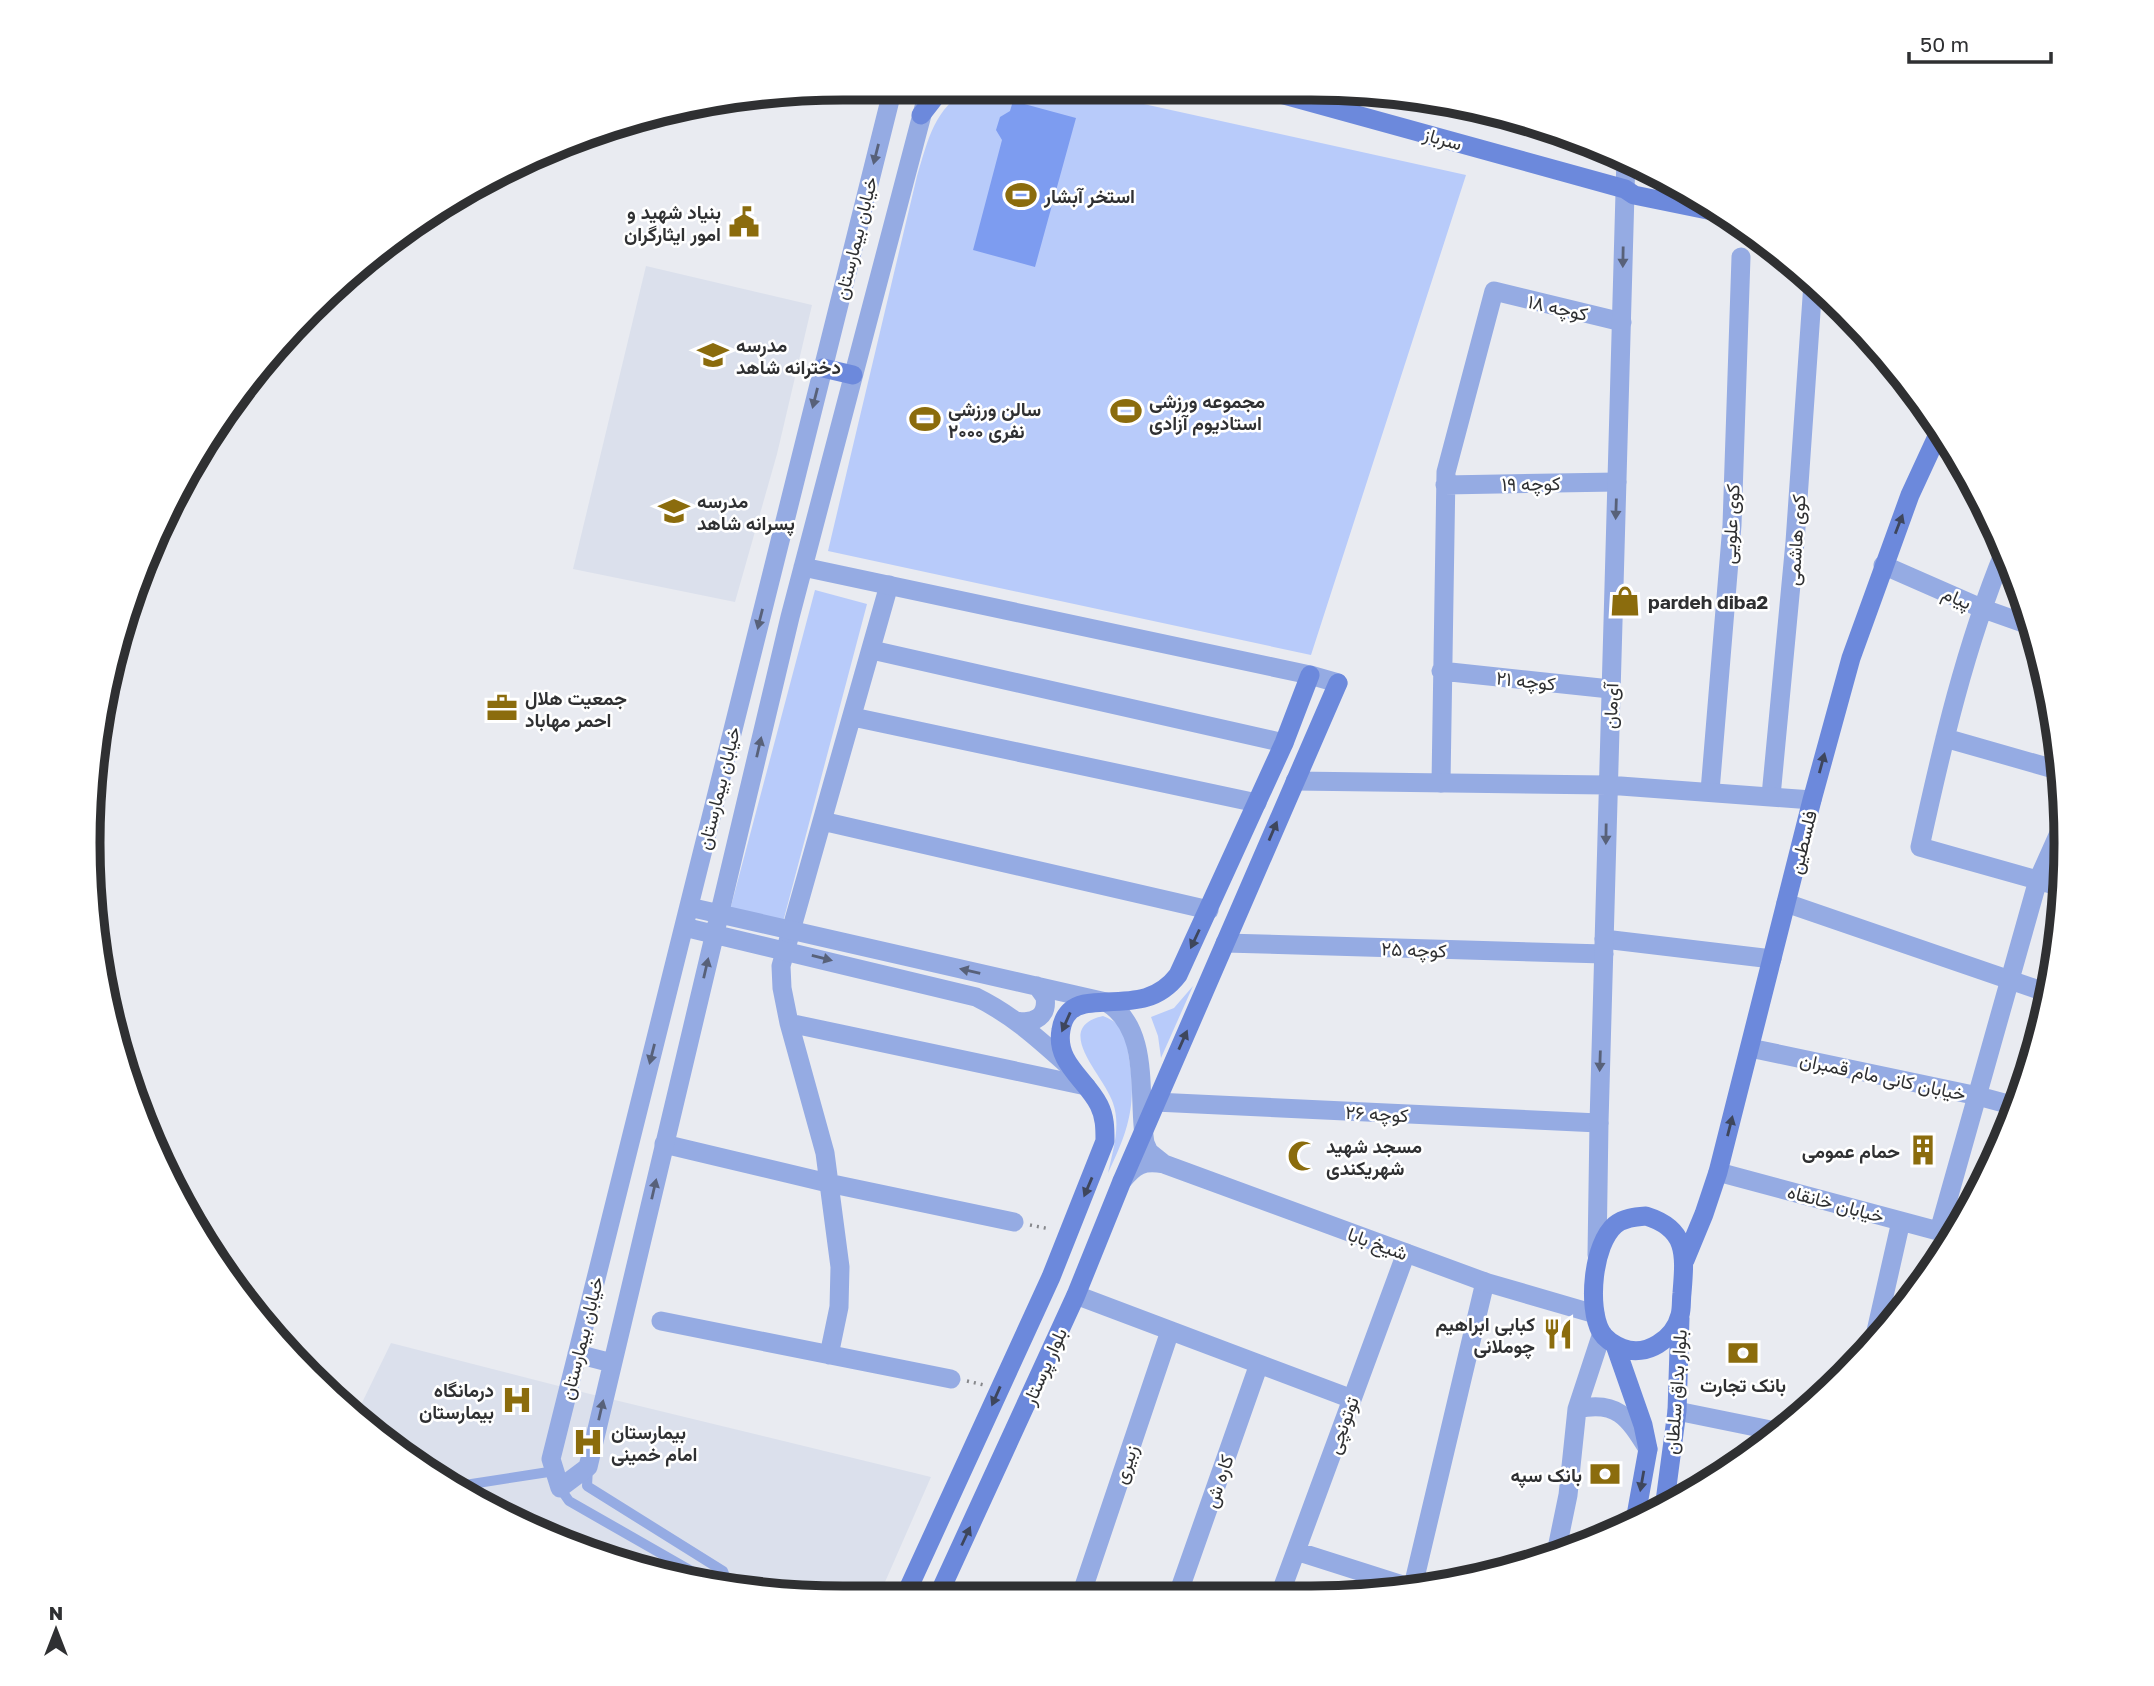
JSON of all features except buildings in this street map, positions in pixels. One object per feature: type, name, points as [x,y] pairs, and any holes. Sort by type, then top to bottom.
[{"type":"main road","points":[[921,115],[933,100]]},
{"type":"main road","name":"سرباز","points":[[1327,100],[1625,188]]},
{"type":"main road","points":[[1625,188],[1636,187],[1678,196]]},
{"type":"main road","points":[[1625,188],[1634,195],[1697,208]]},
{"type":"main road","points":[[823,368],[853,375]]},
{"type":"main road","name":"فلسطین","points":[[1685,1260],[1718,1172],[1812,800],[1851,658],[1910,495],[1936,441]]},
{"type":"main road","points":[[909,1586],[1000,1388],[1105,1141],[1105,1122],[1098,1104],[1071,1069],[1061,1046],[1064,1020],[1082,1004],[1148,998],[1167,989],[1178,975],[1284,743],[1310,675]]},
{"type":"main road","name":"بلوار پرستار","points":[[943,1586],[1076,1295],[1143,1131],[1338,683]]},
{"type":"main road","points":[[1270,773],[1295,782]]},
{"type":"main road","points":[[1608,1339],[1630,1351],[1647,1350],[1660,1344],[1670,1334],[1680,1316],[1685,1260],[1674,1230],[1663,1221],[1646,1216],[1629,1217],[1616,1224],[1607,1234],[1598,1255],[1595,1314],[1643,1425],[1648,1449],[1637,1511]]},
{"type":"main road","name":"بلوار بداق سلطان","points":[[1666,1496],[1677,1411],[1680,1316]]},
{"type":"street","name":"خیابان بیمارستان","points":[[557,1480],[551,1459],[890,100]]},
{"type":"street","points":[[557,1480],[588,1467],[803,567],[925,100]]},
{"type":"street","name":"آی‌مان","points":[[1598,1255],[1598,1123],[1626,170]]},
{"type":"street","name":"کوی علویی","points":[[1710,791],[1732,525],[1741,257]]},
{"type":"street","name":"کوچه ۱۸","points":[[1445,485],[1446,472],[1494,292],[1622,322]]},
{"type":"street","name":"کوی هاشمی","points":[[1770,796],[1795,542],[1812,294]]},
{"type":"street","name":"کوچه ۱۹","points":[[1445,485],[1617,482]]},
{"type":"street","points":[[1441,783],[1445,485]]},
{"type":"street","points":[[1999,563],[1981,607],[1956,689],[1920,847],[2053,884]]},
{"type":"street","name":"پیام","points":[[1883,565],[2020,622]]},
{"type":"street","points":[[803,567],[1338,683]]},
{"type":"street","points":[[829,1354],[839,1307],[840,1267],[825,1153],[789,1023],[781,966],[889,585]]},
{"type":"street","points":[[872,650],[1284,743]]},
{"type":"street","name":"کوچه ۲۱","points":[[1441,671],[1611,689]]},
{"type":"street","points":[[853,717],[1256,803]]},
{"type":"street","points":[[1945,738],[2050,768]]},
{"type":"street","points":[[1295,782],[1607,785],[1812,800]]},
{"type":"street","points":[[822,821],[1209,910]]},
{"type":"street","points":[[1947,1227],[1978,1096],[2038,880],[2054,844]]},
{"type":"street","points":[[1786,903],[2039,990]]},
{"type":"street","points":[[689,907],[717,924]]},
{"type":"street","points":[[684,927],[717,924],[788,940],[1037,986],[1106,1002],[1119,1010],[1126,1019],[1135,1041],[1143,1131],[1149,1152],[1164,1164]]},
{"type":"street","points":[[788,940],[951,989],[998,1007],[1071,1069]]},
{"type":"street","name":"کوچه ۲۵","points":[[1225,943],[1604,947],[1772,959]]},
{"type":"street","points":[[1017,1021],[1032,1022],[1044,1012],[1045,997],[1037,986]]},
{"type":"street","points":[[789,1023],[1086,1086]]},
{"type":"street","name":"خیابان کانی مام قمبران","points":[[1750,1048],[2007,1104]]},
{"type":"street","name":"کوچه ۲۶","points":[[1156,1102],[1598,1123]]},
{"type":"street","points":[[664,1144],[828,1183],[1014,1222]]},
{"type":"street","points":[[1122,1181],[1138,1164],[1164,1164]]},
{"type":"street","name":"شیخ بابا","points":[[1164,1164],[1485,1282],[1595,1314]]},
{"type":"street","name":"خیابان خانقاه","points":[[1718,1172],[1944,1232]]},
{"type":"street","points":[[1878,1324],[1901,1221]]},
{"type":"street","name":"توتونچی","points":[[1283,1586],[1406,1253]]},
{"type":"street","points":[[1413,1579],[1485,1282]]},
{"type":"street","points":[[1076,1295],[1352,1399]]},
{"type":"street","points":[[661,1321],[951,1378]]},
{"type":"street","name":"زبیری","points":[[1084,1586],[1170,1331]]},
{"type":"street","points":[[1558,1544],[1568,1495],[1577,1409],[1608,1339]]},
{"type":"street","points":[[577,1354],[612,1363]]},
{"type":"street","name":"کاره ش","points":[[1181,1586],[1259,1364]]},
{"type":"street","points":[[1577,1409],[1606,1406],[1615,1411],[1636,1429],[1648,1449]]},
{"type":"street","points":[[1677,1411],[1767,1429]]},
{"type":"street","points":[[1296,1551],[1393,1582]]},
{"type":"lane","points":[[588,1467],[587,1486],[723,1571],[725,1577]]},
{"type":"lane","points":[[477,1490],[557,1480],[569,1501],[690,1570]]},
{"type":"path","points":[[1014,1222],[1068,1233]]},
{"type":"path","points":[[951,1378],[1000,1388]]},
{"type":"shaded area","name":"مجموعه ورزشی استادیوم آزادی","points":[[954,100],[1125,100],[1466,175],[1311,655],[828,551],[917,176],[934,126]]},
{"type":"shaded area","points":[[646,266],[812,305],[777,454],[735,602],[573,569]]},
{"type":"shaded area","points":[[815,590],[867,604],[783,922],[730,910]]},
{"type":"shaded area","points":[[1193,986],[1161,1058],[1158,1036],[1151,1017],[1174,1008]]},
{"type":"shaded area","points":[[1103,1016],[1117,1024],[1126,1037],[1132,1090],[1126,1131],[1108,1173],[1115,1138],[1115,1112],[1108,1092],[1085,1054],[1081,1041],[1081,1031],[1088,1022]]},
{"type":"shaded area","name":"بیمارستان امام خمینی","points":[[391,1343],[931,1477],[883,1586],[794,1585],[746,1580],[698,1572],[604,1547],[514,1510],[430,1461],[360,1407]]},
{"type":"water","name":"استخر آبشار","points":[[1013,101],[1076,118],[1035,267],[973,250],[1002,140],[996,130],[1000,117],[1010,111]]},
{"type":"place","name":"استخر آبشار","points":[[1021,195]]},
{"type":"place","name":"بنیاد شهید و امور ایثارگران","points":[[744,222]]},
{"type":"place","name":"مدرسه دخترانه شاهد","points":[[713,355]]},
{"type":"place","name":"مجموعه ورزشی استادیوم آزادی","points":[[1126,411]]},
{"type":"place","name":"سالن ورزشی ۲۰۰۰ نفری","points":[[925,419]]},
{"type":"place","name":"مدرسه پسرانه شاهد","points":[[674,511]]},
{"type":"place","name":"pardeh diba2","points":[[1625,601]]},
{"type":"place","name":"جمعیت هلال احمر مهاباد","points":[[502,708]]},
{"type":"place","name":"حمام عمومی","points":[[1923,1150]]},
{"type":"place","name":"مسجد شهید شهریکندی","points":[[1303,1156]]},
{"type":"place","name":"کبابی ابراهیم چوملانی","points":[[1558,1334]]},
{"type":"place","name":"بانک تجارت","points":[[1743,1353]]},
{"type":"place","name":"درمانگاه بیمارستان","points":[[517,1400]]},
{"type":"place","name":"بیمارستان امام خمینی","points":[[588,1442]]},
{"type":"place","name":"بانک سپه","points":[[1605,1474]]}]
